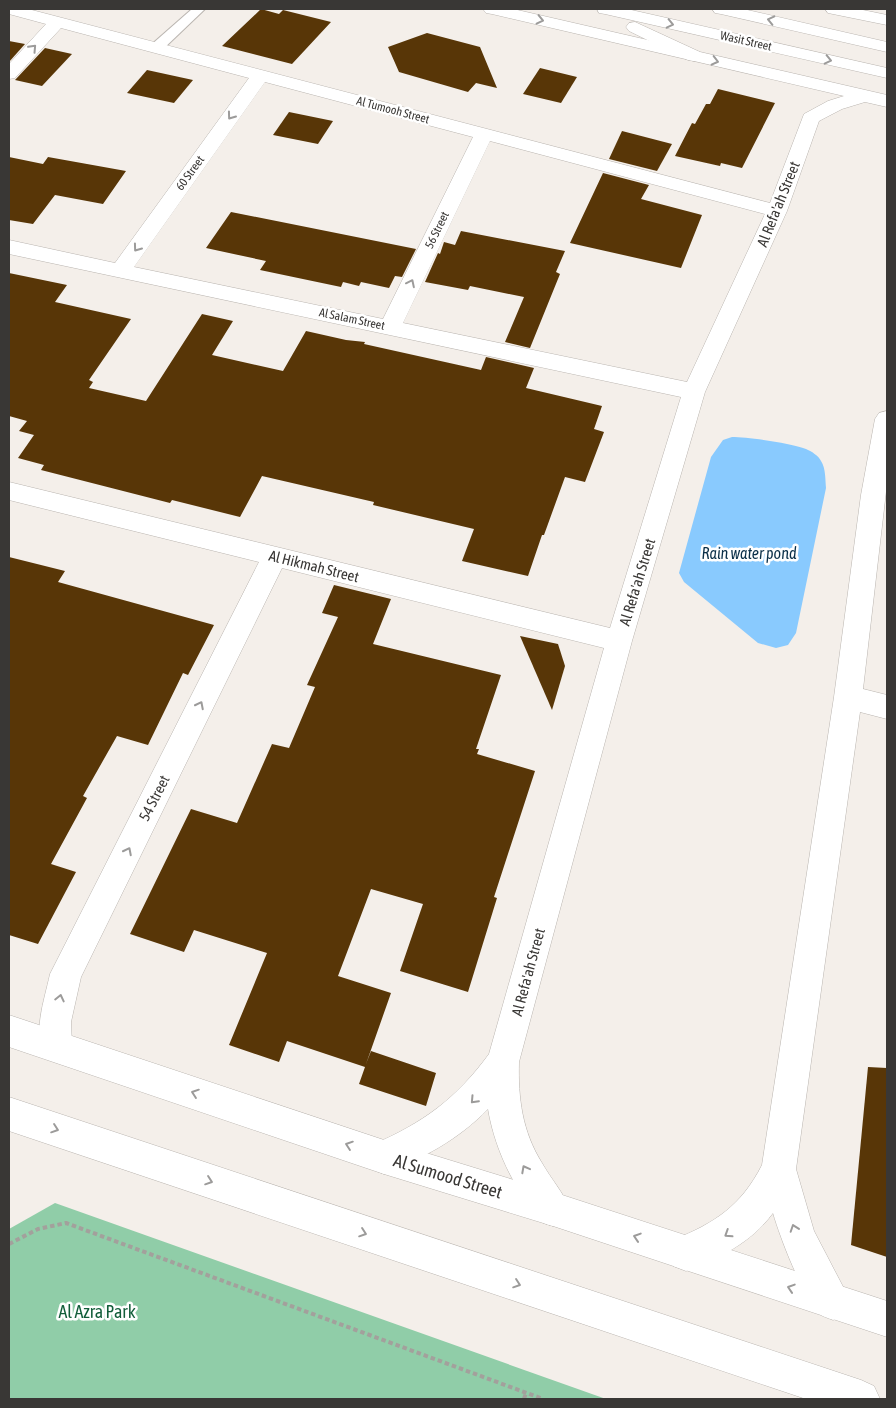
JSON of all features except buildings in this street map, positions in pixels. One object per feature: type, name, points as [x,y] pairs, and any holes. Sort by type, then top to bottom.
[{"type":"main road","points":[[492,9],[887,101]]},
{"type":"main road","points":[[592,9],[694,56]]},
{"type":"main road","name":"Wasit Street","points":[[605,9],[887,73]]},
{"type":"main road","name":"Wasit Street","points":[[721,9],[887,47]]},
{"type":"main road","points":[[834,9],[886,20]]},
{"type":"main road","name":"Al Tumooh Street","points":[[9,10],[777,211]]},
{"type":"main road","points":[[9,74],[57,22]]},
{"type":"main road","name":"60 Street","points":[[120,270],[260,76]]},
{"type":"main road","points":[[785,78],[806,105],[835,105],[864,96]]},
{"type":"main road","name":"Al Refa'ah Street","points":[[553,1209],[531,1181],[515,1150],[505,1116],[502,1083],[503,1062],[619,642],[694,392],[777,211],[806,105]]},
{"type":"main road","name":"56 Street","points":[[390,327],[484,134]]},
{"type":"main road","name":"Al Salam Street","points":[[9,247],[694,392]]},
{"type":"main road","points":[[686,1253],[711,1244],[739,1225],[752,1213],[767,1193],[779,1169],[848,697],[873,495],[886,428]]},
{"type":"main road","name":"Al Hikmah Street","points":[[9,491],[619,642]]},
{"type":"main road","name":"54 Street","points":[[56,1046],[56,1022],[66,974],[275,556]]},
{"type":"main road","points":[[848,697],[887,707]]},
{"type":"main road","name":"Al Sumood Street","points":[[9,1031],[384,1157],[553,1209],[887,1319]]},
{"type":"main road","name":"Al Refa'ah Street","points":[[384,1157],[424,1139],[453,1120],[473,1102],[503,1062]]},
{"type":"main road","points":[[9,1114],[860,1399]]},
{"type":"main road","points":[[779,1169],[785,1203],[797,1237],[813,1270],[833,1302]]},
{"type":"lane","points":[[156,48],[199,9]]},
{"type":"path","points":[[9,1244],[38,1229],[66,1223],[543,1399]]},
{"type":"path","points":[[524,1399],[526,1393]]},
{"type":"green space","name":"Al Azra Park","points":[[55,1203],[606,1399],[9,1399],[9,1229]]},
{"type":"water","name":"Rain water pond","points":[[732,437],[769,441],[806,449],[819,457],[825,471],[826,488],[796,633],[788,645],[776,648],[758,643],[684,582],[679,573],[711,457],[723,440]]}]
